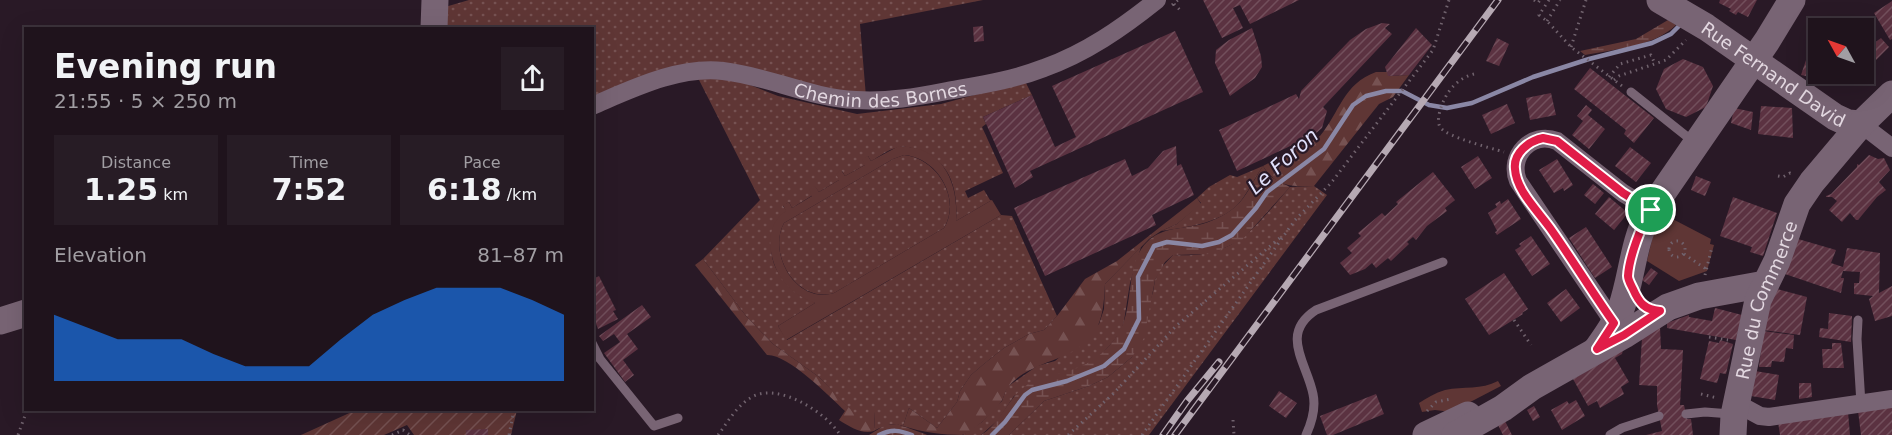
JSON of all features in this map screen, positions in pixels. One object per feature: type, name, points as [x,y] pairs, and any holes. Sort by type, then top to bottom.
[{"type":"street","points":[[435,0],[435,27]]},
{"type":"street","points":[[1619,329],[1621,308],[1638,236],[1651,210],[1754,60],[1792,0]]},
{"type":"street","name":"Chemin des Bornes","points":[[594,105],[667,77],[693,71],[711,70],[745,75],[806,93],[857,100],[908,98],[1006,80],[1065,60],[1086,50],[1165,2]]},
{"type":"street","name":"Rue Fernand David","points":[[1682,18],[1754,60],[1835,117],[1848,123],[1861,124]]},
{"type":"street","name":"Rue du Commerce","points":[[1730,413],[1758,300],[1777,261],[1797,204],[1861,124],[1892,94]]},
{"type":"street","points":[[1861,124],[1892,148]]},
{"type":"street","points":[[1619,329],[1518,181],[1515,168],[1517,157],[1532,141],[1543,138],[1557,141],[1623,193],[1651,210]]},
{"type":"street","points":[[1628,278],[1642,305],[1660,311]]},
{"type":"street","points":[[1455,435],[1597,349],[1619,329],[1699,296],[1765,284]]},
{"type":"street","points":[[0,321],[24,314]]},
{"type":"street","points":[[1426,435],[1533,387]]},
{"type":"street","points":[[1730,413],[1769,417],[1892,399]]},
{"type":"lane","points":[[1630,92],[1696,144]]},
{"type":"lane","points":[[1306,435],[1313,417],[1314,401],[1309,377],[1297,345],[1299,331],[1305,319],[1316,310],[1443,262]]},
{"type":"lane","points":[[1858,320],[1861,404]]},
{"type":"lane","points":[[594,348],[600,359],[654,426],[678,418]]},
{"type":"lane","points":[[1686,414],[1730,413]]},
{"type":"lane","points":[[1610,435],[1622,428],[1659,416]]},
{"type":"path","points":[[1142,435],[1285,234],[1329,186],[1435,48],[1449,0]]},
{"type":"path","points":[[1534,0],[1538,3],[1540,0]]},
{"type":"path","points":[[1549,0],[1539,15],[1578,53],[1630,92]]},
{"type":"path","points":[[1547,21],[1560,0]]},
{"type":"path","points":[[1571,47],[1586,0]]},
{"type":"path","points":[[1165,2],[1182,12]]},
{"type":"path","points":[[1614,80],[1672,56],[1688,39],[1682,18]]},
{"type":"path","points":[[1609,77],[1620,64],[1651,55],[1655,64]]},
{"type":"path","points":[[1474,74],[1460,79],[1443,101],[1438,124],[1444,131],[1488,147]]},
{"type":"path","points":[[1068,435],[1120,387],[1176,326],[1285,234]]},
{"type":"path","points":[[1674,241],[1682,242],[1685,246],[1684,254],[1677,258],[1672,256],[1668,250],[1670,244],[1674,241]]},
{"type":"path","points":[[1684,254],[1706,269]]},
{"type":"path","points":[[1514,320],[1531,345]]},
{"type":"path","points":[[718,435],[744,402],[760,393],[770,393],[801,402],[813,409],[840,435]]},
{"type":"path","points":[[1701,394],[1730,413]]},
{"type":"path","points":[[18,435],[27,411]]},
{"type":"path","points":[[509,435],[514,411]]},
{"type":"path","points":[[1233,420],[1234,435]]},
{"type":"path","points":[[392,435],[403,430],[410,435]]},
{"type":"green space","points":[[469,0],[983,0],[860,24],[866,97],[729,66],[594,101],[594,27],[444,27],[445,7]]},
{"type":"green space","points":[[1668,20],[1676,25],[1645,43],[1585,55],[1580,51],[1636,39]]},
{"type":"green space","points":[[1376,72],[1387,72],[1389,76],[1409,75],[1393,97],[1379,104],[1314,186],[1285,184],[1268,173],[1263,166],[1320,136],[1349,91],[1365,77]]},
{"type":"green space","points":[[708,77],[745,83],[778,96],[857,114],[941,104],[1025,81],[1032,95],[983,117],[986,124],[982,127],[1003,173],[965,191],[968,198],[984,190],[992,200],[956,221],[956,200],[947,171],[933,157],[906,147],[893,149],[871,161],[868,156],[865,165],[845,176],[842,171],[839,180],[819,192],[815,187],[813,195],[792,208],[789,202],[783,206],[787,211],[776,223],[771,239],[774,265],[785,280],[815,303],[778,326],[787,340],[1001,215],[1012,216],[1057,316],[1044,330],[1029,334],[1004,348],[971,375],[960,391],[957,402],[937,428],[909,408],[903,426],[885,426],[874,431],[875,412],[861,421],[819,377],[773,344],[746,316],[703,259],[760,200],[698,78]]},
{"type":"green space","points":[[897,147],[926,152],[936,159],[951,180],[956,221],[992,200],[1001,215],[786,340],[778,326],[815,303],[791,289],[779,274],[770,245],[773,226],[786,211],[783,205],[789,202],[792,208],[812,196],[809,189],[815,186],[819,192],[839,180],[836,174],[841,170],[845,176],[865,165],[862,159],[868,156],[871,161]],"holes":[[[904,155],[927,163],[936,171],[948,193],[949,217],[944,228],[834,293],[821,295],[797,284],[789,274],[779,249],[784,223],[893,159]]]},
{"type":"green space","points":[[904,155],[926,163],[943,181],[950,204],[949,216],[944,228],[834,293],[821,294],[808,291],[797,284],[789,274],[779,249],[784,223],[893,159]]},
{"type":"green space","points":[[1263,166],[1243,198],[1227,213],[1206,222],[1161,231],[1177,224],[1201,203],[1197,198],[1209,187],[1230,175],[1237,177]]},
{"type":"green space","points":[[1263,166],[1269,176],[1290,187],[1242,240],[1211,254],[1173,255],[1165,262],[1155,280],[1144,338],[1132,357],[1108,377],[1044,401],[1009,435],[981,435],[994,424],[1014,397],[1027,385],[1079,367],[1094,359],[1108,347],[1124,322],[1135,262],[1140,251],[1152,237],[1177,228],[1202,224],[1227,213],[1243,198]]},
{"type":"green space","points":[[1314,186],[1327,195],[1149,435],[1009,435],[1044,401],[1108,377],[1132,357],[1155,280],[1160,269],[1173,255],[1195,255],[1228,247],[1253,228],[1290,187]]},
{"type":"green space","points":[[1197,198],[1201,204],[1177,224],[1149,239],[1105,284],[1100,321],[1093,334],[1079,347],[1017,378],[994,411],[967,433],[962,435],[940,434],[903,426],[909,408],[937,428],[957,402],[960,391],[971,375],[1004,348],[1029,334],[1044,330],[1085,279],[1117,261]]},
{"type":"green space","points":[[1663,214],[1711,239],[1710,244],[1714,245],[1707,271],[1679,281],[1647,261],[1654,231]]},
{"type":"green space","points":[[1141,247],[1130,283],[1121,331],[1099,357],[1086,365],[1014,396],[998,420],[981,435],[963,435],[982,422],[1002,401],[1007,387],[1037,366],[1055,361],[1099,324],[1104,309],[1105,284]]},
{"type":"green space","points":[[703,259],[746,316],[773,344],[819,377],[861,420],[875,411],[874,431],[861,431],[839,420],[845,411],[819,386],[786,361],[767,355],[695,265]]},
{"type":"green space","points":[[1498,381],[1501,386],[1451,412],[1435,410],[1422,412],[1419,403],[1445,390],[1485,386]]},
{"type":"green space","points":[[354,411],[517,411],[511,435],[414,435],[407,425],[384,435],[301,435]]},
{"type":"green space","points":[[897,424],[927,435],[869,435],[885,425]]},
{"type":"building","points":[[1203,0],[1299,0],[1250,24],[1240,5],[1233,8],[1243,28],[1222,38]]},
{"type":"building","points":[[1720,0],[1757,0],[1748,17],[1729,11],[1731,9],[1719,3]]},
{"type":"building","points":[[1892,1],[1892,39],[1890,40],[1874,13]]},
{"type":"building","points":[[1382,23],[1390,24],[1385,28],[1392,34],[1323,107],[1327,111],[1322,128],[1314,135],[1237,171],[1219,130],[1296,94],[1299,99],[1301,91],[1350,40],[1366,29]]},
{"type":"building","points":[[983,26],[984,41],[974,42],[973,27]]},
{"type":"building","points":[[1252,28],[1262,67],[1255,78],[1230,96],[1215,63],[1216,50]]},
{"type":"building","points":[[1416,28],[1432,45],[1409,75],[1388,76],[1385,67]]},
{"type":"building","points":[[1175,31],[1203,92],[1030,171],[1033,177],[1015,188],[983,117],[1032,95],[1055,147],[1076,137],[1052,86]]},
{"type":"building","points":[[1497,38],[1509,44],[1499,66],[1486,61]]},
{"type":"building","points":[[1881,38],[1889,47],[1875,61],[1874,60],[1874,43]]},
{"type":"building","points":[[1808,54],[1808,76],[1801,75]]},
{"type":"building","points":[[1683,59],[1703,67],[1713,86],[1706,107],[1686,117],[1666,109],[1656,89],[1664,69]]},
{"type":"building","points":[[1590,68],[1654,118],[1634,143],[1624,134],[1626,130],[1574,89]]},
{"type":"building","points":[[1551,93],[1556,115],[1530,120],[1526,98]]},
{"type":"building","points":[[1507,104],[1515,123],[1491,134],[1482,115]]},
{"type":"building","points":[[1586,105],[1592,110],[1588,115],[1605,129],[1589,149],[1572,135],[1583,121],[1577,116]]},
{"type":"building","points":[[1761,106],[1792,108],[1793,138],[1758,134]]},
{"type":"building","points":[[1734,108],[1753,112],[1751,130],[1731,123]]},
{"type":"building","points":[[1176,146],[1177,166],[1181,164],[1194,195],[1152,215],[1156,225],[1045,276],[1014,208],[1125,159],[1132,176],[1148,168],[1163,151]]},
{"type":"building","points":[[1630,147],[1651,163],[1636,182],[1615,166]]},
{"type":"building","points":[[1869,155],[1878,159],[1884,158],[1890,170],[1879,182],[1886,190],[1877,197],[1858,220],[1850,213],[1842,222],[1829,210],[1837,201],[1826,196],[1831,194],[1857,167],[1857,164],[1859,165]]},
{"type":"building","points":[[1478,156],[1492,178],[1475,189],[1461,167]]},
{"type":"building","points":[[1557,159],[1573,185],[1564,191],[1563,188],[1554,193],[1539,170]]},
{"type":"building","points":[[1433,172],[1455,200],[1445,208],[1447,211],[1427,226],[1416,240],[1413,237],[1407,242],[1409,244],[1391,261],[1388,258],[1376,268],[1372,263],[1365,269],[1350,275],[1340,263],[1352,253],[1347,248],[1361,236],[1358,233],[1382,213],[1385,216],[1398,204],[1396,202]]},
{"type":"building","points":[[1696,176],[1711,182],[1705,196],[1691,190]]},
{"type":"building","points":[[1593,184],[1604,193],[1595,204],[1584,195]]},
{"type":"building","points":[[1609,197],[1628,213],[1614,230],[1595,214]]},
{"type":"building","points":[[1733,197],[1777,213],[1763,256],[1750,252],[1752,247],[1720,236]]},
{"type":"building","points":[[1508,199],[1521,219],[1497,235],[1488,213],[1497,207],[1495,204],[1500,201],[1501,204]]},
{"type":"building","points":[[1586,227],[1612,267],[1595,278],[1569,238]]},
{"type":"building","points":[[1531,236],[1550,264],[1532,276],[1515,250],[1521,246],[1519,244]]},
{"type":"building","points":[[1798,239],[1836,250],[1831,263],[1843,267],[1847,248],[1880,253],[1879,293],[1892,286],[1892,316],[1875,321],[1869,299],[1873,296],[1854,294],[1854,283],[1859,283],[1860,272],[1843,271],[1841,293],[1785,274]]},
{"type":"building","points":[[1651,268],[1658,273],[1649,285],[1642,280]]},
{"type":"building","points":[[1504,273],[1528,309],[1489,335],[1465,299]]},
{"type":"building","points":[[599,276],[616,310],[613,311],[618,319],[598,329],[594,321],[594,279]]},
{"type":"building","points":[[1566,289],[1580,308],[1561,322],[1547,303]]},
{"type":"building","points":[[1777,289],[1807,297],[1800,335],[1763,330],[1772,297]]},
{"type":"building","points":[[642,305],[651,317],[627,334],[638,349],[623,360],[634,375],[625,382],[604,353],[620,342],[614,334],[603,341],[599,336]]},
{"type":"building","points":[[1715,308],[1742,315],[1736,340],[1667,328],[1667,323],[1689,315],[1689,317],[1712,321]]},
{"type":"building","points":[[1829,313],[1852,316],[1851,342],[1819,337],[1820,328],[1828,329]]},
{"type":"building","points":[[1660,327],[1661,349],[1683,350],[1680,405],[1684,405],[1687,419],[1691,419],[1693,435],[1646,435],[1662,431],[1657,405],[1657,386],[1639,385],[1642,338]]},
{"type":"building","points":[[1763,331],[1794,335],[1793,349],[1786,348],[1784,362],[1772,361],[1771,367],[1759,367]]},
{"type":"building","points":[[1720,340],[1733,344],[1726,374],[1720,373],[1717,383],[1700,379],[1709,341],[1719,343]]},
{"type":"building","points":[[1832,343],[1841,343],[1844,368],[1823,368],[1822,349],[1832,349]]},
{"type":"building","points":[[1623,350],[1622,354],[1615,358],[1629,382],[1621,387],[1624,394],[1600,408],[1597,401],[1588,406],[1573,379]]},
{"type":"building","points":[[1755,371],[1779,375],[1775,400],[1751,396]]},
{"type":"building","points":[[1799,383],[1811,383],[1812,397],[1799,399]]},
{"type":"building","points":[[1279,391],[1297,403],[1286,418],[1269,406]]},
{"type":"building","points":[[1376,394],[1384,414],[1333,435],[1327,435],[1320,416]]},
{"type":"building","points":[[1576,400],[1585,416],[1562,430],[1551,410],[1567,401],[1569,404]]},
{"type":"building","points":[[1534,406],[1540,417],[1533,421],[1527,410]]},
{"type":"building","points":[[1892,407],[1892,435],[1861,435],[1858,411]]},
{"type":"building","points":[[1848,412],[1850,435],[1780,435],[1778,422]]},
{"type":"building","points":[[1505,421],[1512,435],[1503,435],[1498,425]]},
{"type":"building","points":[[488,429],[488,435],[466,435],[466,430]]},
{"type":"waterway","name":"Le Foron","points":[[992,435],[1025,395],[1032,390],[1067,381],[1104,366],[1124,349],[1139,319],[1138,277],[1154,246],[1167,242],[1202,246],[1219,242],[1232,235],[1267,192],[1324,149],[1353,105],[1366,96],[1386,91],[1402,91],[1429,105],[1447,108],[1472,103],[1533,77],[1589,59],[1652,43],[1671,34],[1681,24]]},
{"type":"waterway","name":"Le Foron","points":[[879,435],[896,431],[912,435]]},
{"type":"railway","points":[[1175,435],[1498,0]]},
{"type":"railway","points":[[1163,435],[1219,362]]},
{"type":"route","points":[[1548,138],[1557,141],[1623,193],[1651,210],[1638,236],[1628,278],[1638,301],[1647,308],[1660,311],[1624,335],[1597,349],[1614,323],[1518,181],[1515,168],[1517,157],[1532,141],[1548,138]]}]
